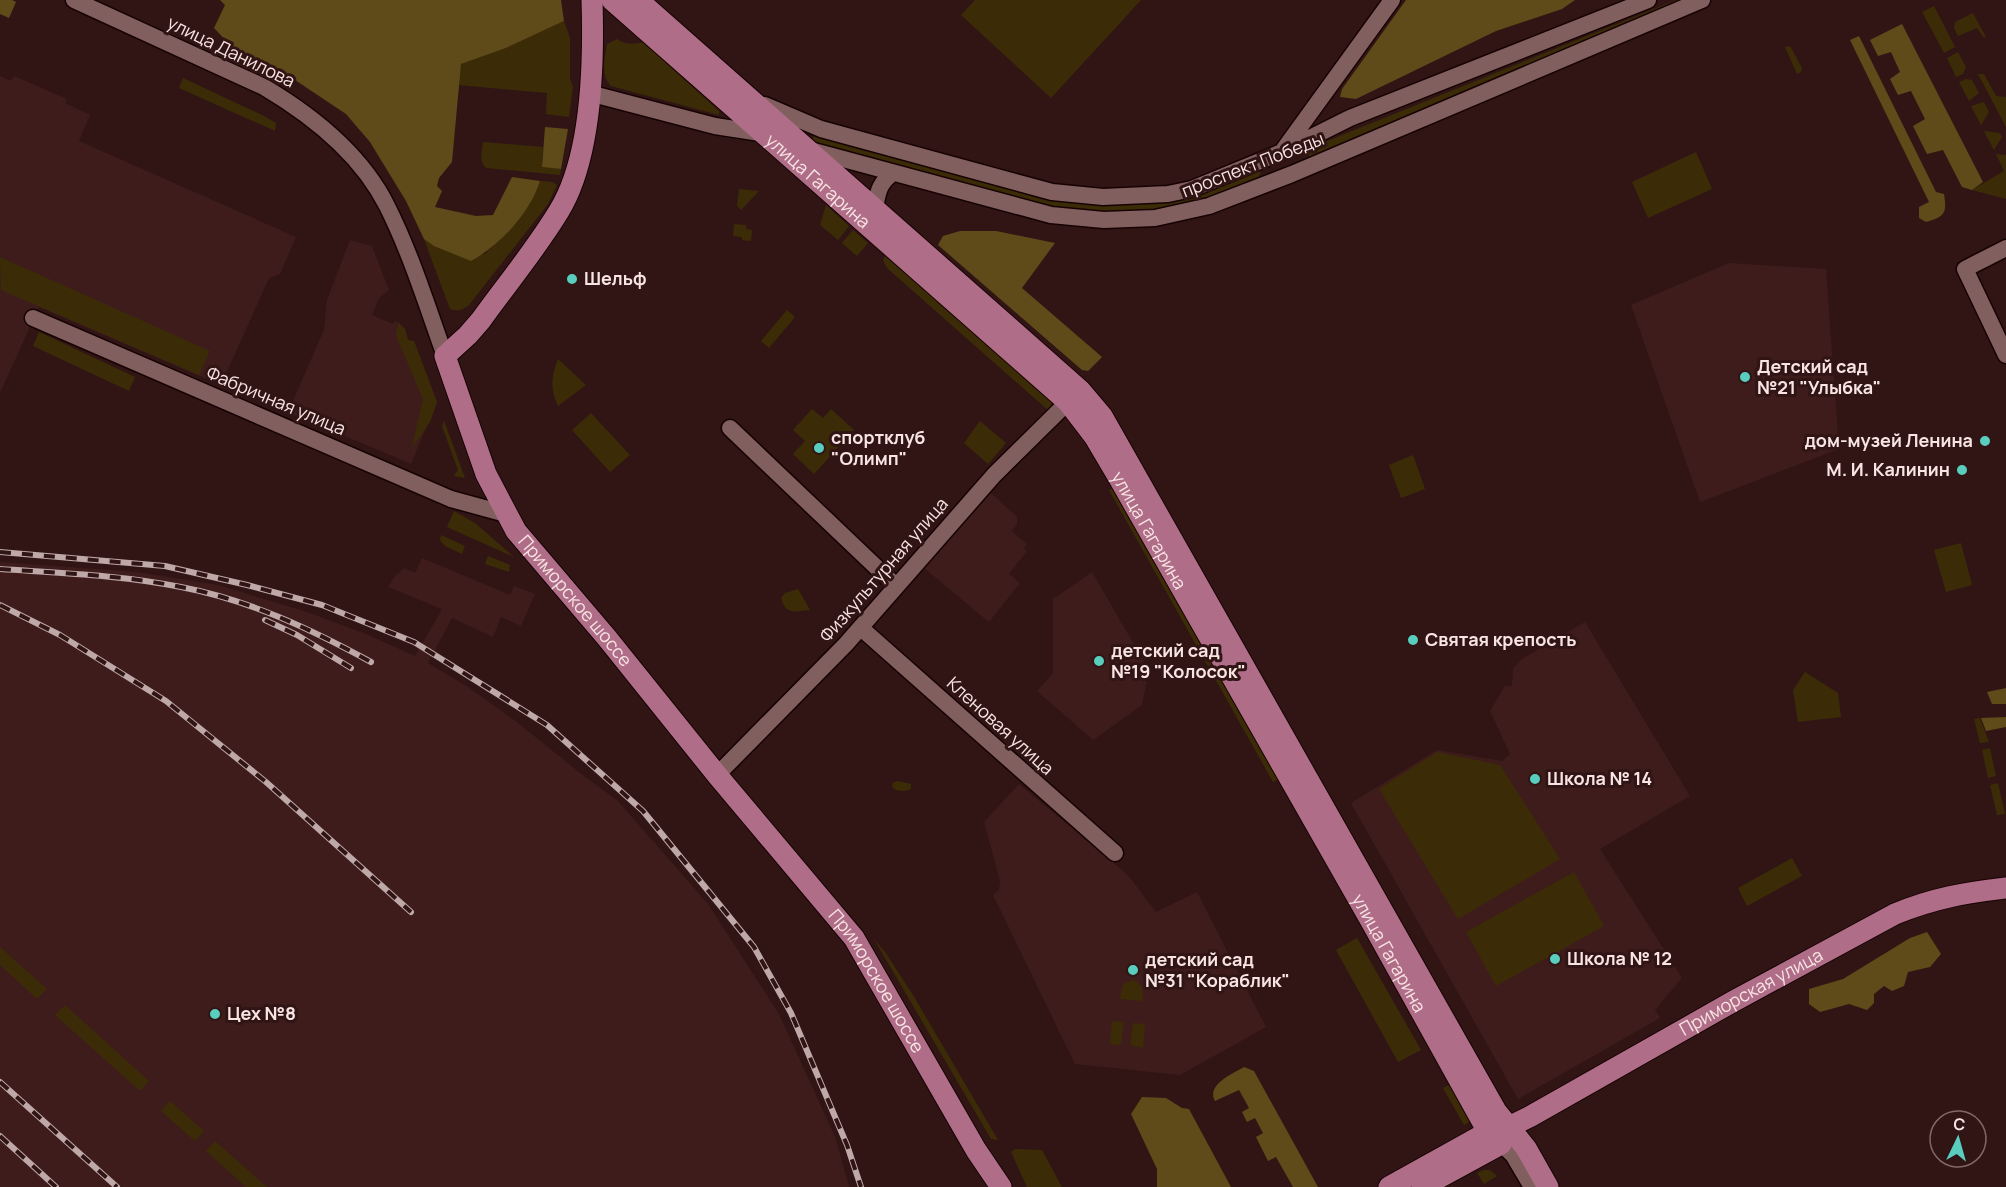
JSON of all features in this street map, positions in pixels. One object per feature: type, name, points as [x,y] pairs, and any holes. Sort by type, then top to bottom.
[{"type":"main road","points":[[445,356],[481,320],[559,211],[573,181],[590,93],[592,0]]},
{"type":"main road","name":"улица Гагарина","points":[[612,0],[763,133],[806,159],[875,208],[1074,396],[1109,463],[1367,913],[1500,1134],[1526,1148],[1548,1187]]},
{"type":"main road","name":"улица Гагарина","points":[[638,0],[746,95],[806,159],[1074,396]]},
{"type":"main road","name":"Приморское шоссе","points":[[445,356],[478,453],[516,531],[608,638],[717,775],[854,938],[976,1150],[1001,1187]]},
{"type":"main road","name":"Приморская улица","points":[[1389,1187],[1500,1134],[1744,995],[1894,914],[1958,893],[2006,888]]},
{"type":"main road","name":"Приморская улица","points":[[1422,1187],[1500,1134]]},
{"type":"main road","name":"Приморское шоссе","points":[[976,1150],[990,1187]]},
{"type":"street","name":"улица Данилова","points":[[74,0],[264,87],[288,101],[332,135],[366,173],[387,205],[415,272],[445,356]]},
{"type":"street","points":[[1292,174],[1282,152],[1392,0]]},
{"type":"street","name":"проспект Победы","points":[[746,95],[782,114],[818,128],[1052,192],[1102,197],[1168,195],[1192,189],[1282,152],[1350,118],[1648,0]]},
{"type":"street","name":"проспект Победы","points":[[806,159],[893,173],[1051,215],[1104,220],[1155,218],[1209,206],[1292,174],[1702,0]]},
{"type":"street","points":[[590,93],[715,126],[763,133]]},
{"type":"street","points":[[806,159],[810,132],[818,128]]},
{"type":"street","points":[[875,208],[879,187],[885,178],[893,173]]},
{"type":"street","points":[[2006,248],[1965,269],[2006,355]]},
{"type":"street","name":"Фабричная улица","points":[[33,318],[452,499],[506,514]]},
{"type":"street","name":"Физкультурная улица","points":[[717,775],[861,628],[994,475],[1074,396]]},
{"type":"street","points":[[730,428],[896,586]]},
{"type":"street","name":"Кленовая улица","points":[[861,628],[1114,853]]},
{"type":"street","name":"улица Гагарина","points":[[1500,1134],[1532,1187]]},
{"type":"shaded area","points":[[0,0],[16,2],[9,18],[0,14]]},
{"type":"shaded area","points":[[220,0],[561,0],[564,21],[506,48],[461,64],[452,162],[439,178],[437,186],[442,191],[435,207],[476,216],[493,215],[512,177],[540,181],[536,193],[522,216],[493,246],[471,261],[434,246],[424,239],[406,201],[370,142],[346,114],[283,72],[234,49],[214,28],[225,5]]},
{"type":"shaded area","points":[[975,0],[1141,0],[1051,98],[961,15]]},
{"type":"shaded area","points":[[1406,0],[1575,0],[1562,9],[1496,31],[1356,99],[1340,97],[1342,89]]},
{"type":"shaded area","points":[[1676,0],[1698,0],[1310,157],[1306,153],[1310,148]]},
{"type":"shaded area","points":[[1934,6],[1955,47],[1944,53],[1922,12]]},
{"type":"shaded area","points":[[1973,13],[1986,37],[1984,38],[1977,28],[1958,36],[1954,28],[1955,22]]},
{"type":"shaded area","points":[[564,21],[570,38],[570,79],[573,87],[569,117],[546,114],[547,93],[458,85],[461,64],[506,48]]},
{"type":"shaded area","points":[[1902,24],[1983,182],[1972,190],[1962,187],[1943,150],[1927,154],[1913,126],[1925,119],[1911,91],[1898,95],[1890,79],[1900,72],[1891,52],[1878,56],[1870,40]]},
{"type":"shaded area","points":[[1859,36],[1936,192],[1944,194],[1945,210],[1937,218],[1926,222],[1919,218],[1919,207],[1929,202],[1850,40]]},
{"type":"shaded area","points":[[617,39],[629,44],[643,42],[719,111],[719,115],[611,86],[605,76],[604,61],[607,44]]},
{"type":"shaded area","points":[[1790,46],[1802,68],[1797,74],[1785,47]]},
{"type":"shaded area","points":[[1958,52],[1966,67],[1963,74],[1956,77],[1947,58]]},
{"type":"shaded area","points":[[1978,74],[1984,74],[1996,96],[2006,97],[2006,127]]},
{"type":"shaded area","points":[[0,76],[11,81],[14,76],[67,99],[65,103],[90,115],[79,141],[296,237],[280,274],[269,278],[221,385],[39,307],[0,393]]},
{"type":"shaded area","points":[[183,78],[264,116],[276,123],[275,131],[179,88]]},
{"type":"shaded area","points":[[1966,79],[1972,80],[1979,93],[1969,101],[1959,82]]},
{"type":"shaded area","points":[[1984,102],[1989,112],[1981,125],[1971,106]]},
{"type":"shaded area","points":[[545,127],[568,129],[561,169],[542,167]]},
{"type":"shaded area","points":[[1984,131],[2000,133],[2002,137],[1994,150]]},
{"type":"shaded area","points":[[814,135],[1089,202],[1259,170],[1261,173],[1256,180],[1173,207],[1134,212],[1081,210],[1004,195],[816,143],[812,140]]},
{"type":"shaded area","points":[[483,142],[543,147],[542,167],[561,169],[560,175],[487,168],[482,163]]},
{"type":"shaded area","points":[[1696,152],[1712,189],[1648,218],[1632,182]]},
{"type":"shaded area","points":[[1996,154],[2006,155],[2006,199],[1972,190],[2004,171]]},
{"type":"shaded area","points":[[540,181],[557,185],[548,204],[469,305],[460,310],[450,309],[424,239],[446,249],[485,254],[510,229],[531,203]]},
{"type":"shaded area","points":[[739,189],[759,191],[741,210],[737,206]]},
{"type":"shaded area","points":[[826,205],[849,226],[838,240],[820,225]]},
{"type":"shaded area","points":[[734,224],[746,225],[746,229],[752,230],[751,241],[733,236]]},
{"type":"shaded area","points":[[853,230],[868,243],[857,256],[842,243]]},
{"type":"shaded area","points":[[960,231],[996,231],[1055,243],[1022,288],[1102,357],[1088,371],[1082,370],[938,245],[943,236]]},
{"type":"shaded area","points":[[350,240],[372,246],[389,290],[379,298],[372,315],[393,324],[395,321],[399,323],[405,329],[408,340],[414,341],[437,402],[411,464],[288,412],[324,330],[327,300]]},
{"type":"shaded area","points":[[887,253],[1050,399],[1052,403],[1049,411],[887,268],[883,260]]},
{"type":"shaded area","points":[[0,257],[210,351],[199,375],[1,290]]},
{"type":"shaded area","name":"Детский сад №21 \"Улыбка\"","points":[[1729,263],[1826,269],[1839,449],[1700,502],[1631,305]]},
{"type":"shaded area","points":[[787,310],[795,317],[769,348],[761,341]]},
{"type":"shaded area","points":[[399,323],[405,329],[408,340],[414,341],[437,402],[430,422],[412,448],[423,399],[397,338]]},
{"type":"shaded area","points":[[39,332],[135,377],[129,391],[33,346]]},
{"type":"shaded area","points":[[558,359],[586,385],[558,406],[552,382]]},
{"type":"shaded area","name":"спортклуб \"Олимп\"","points":[[812,409],[823,418],[831,409],[854,430],[814,474],[793,454],[805,441],[793,430]]},
{"type":"shaded area","points":[[591,413],[630,455],[610,472],[572,430]]},
{"type":"shaded area","points":[[444,421],[465,478],[454,476],[458,470],[442,426]]},
{"type":"shaded area","points":[[980,421],[1006,443],[988,464],[964,443]]},
{"type":"shaded area","points":[[1413,455],[1425,489],[1401,498],[1389,465]]},
{"type":"shaded area","points":[[1114,487],[1281,778],[1273,782],[1109,490]]},
{"type":"shaded area","points":[[987,494],[992,494],[1017,517],[1017,524],[1012,531],[1027,544],[1024,548],[1027,551],[1009,574],[1020,583],[989,622],[923,567]]},
{"type":"shaded area","points":[[454,511],[475,523],[514,557],[447,527]]},
{"type":"shaded area","points":[[441,535],[465,546],[462,554],[445,546],[440,540]]},
{"type":"shaded area","points":[[1961,543],[1972,585],[1946,592],[1934,550]]},
{"type":"shaded area","points":[[488,556],[510,565],[509,572],[485,564]]},
{"type":"shaded area","points":[[422,558],[510,595],[514,586],[535,594],[521,626],[501,617],[493,637],[452,618],[428,663],[468,687],[517,722],[618,801],[708,904],[779,1014],[836,1139],[849,1187],[0,1187],[0,562],[137,572],[218,585],[307,612],[366,634],[415,656],[442,609],[388,587],[394,577],[404,568],[415,573]]},
{"type":"shaded area","name":"детский сад №19 \"Колосок\"","points":[[1092,572],[1149,670],[1142,705],[1093,740],[1037,691],[1053,673],[1053,599]]},
{"type":"shaded area","points":[[798,589],[810,610],[792,611],[783,604],[781,598],[785,593]]},
{"type":"shaded area","points":[[1585,622],[1690,796],[1600,849],[1682,978],[1655,1010],[1660,1018],[1518,1099],[1351,803],[1437,750],[1502,761],[1510,754],[1490,711],[1505,686],[1512,686],[1513,668],[1522,659]]},
{"type":"shaded area","points":[[1805,672],[1838,693],[1841,717],[1798,722],[1793,690]]},
{"type":"shaded area","points":[[2006,688],[2006,704],[1992,704],[1987,692]]},
{"type":"shaded area","points":[[2006,717],[2006,727],[1986,731],[1981,718]]},
{"type":"shaded area","points":[[1980,718],[1989,742],[1980,743],[1974,719]]},
{"type":"shaded area","points":[[1990,748],[1996,776],[1988,778],[1982,750]]},
{"type":"shaded area","points":[[1437,752],[1500,765],[1560,859],[1458,919],[1379,789]]},
{"type":"shaded area","points":[[897,781],[911,784],[911,789],[901,791],[894,789],[893,783]]},
{"type":"shaded area","points":[[1998,783],[2005,814],[1997,815],[1990,785]]},
{"type":"shaded area","name":"детский сад №31 \"Кораблик\"","points":[[1019,784],[1128,875],[1156,912],[1197,892],[1266,1027],[1180,1075],[1075,1064],[993,895],[999,890],[1000,881],[984,822]]},
{"type":"shaded area","points":[[1792,858],[1802,876],[1747,906],[1738,888]]},
{"type":"shaded area","points":[[1574,872],[1604,926],[1496,986],[1466,932]]},
{"type":"shaded area","points":[[1927,932],[1941,954],[1930,967],[1908,972],[1904,986],[1892,991],[1884,986],[1874,994],[1874,1003],[1867,1010],[1849,1004],[1820,1012],[1809,1004],[1809,989],[1843,979],[1910,938]]},
{"type":"shaded area","points":[[1357,938],[1421,1050],[1398,1062],[1336,950]]},
{"type":"shaded area","points":[[874,939],[913,995],[998,1140],[991,1139]]},
{"type":"shaded area","points":[[0,947],[47,989],[37,999],[0,965]]},
{"type":"shaded area","points":[[1132,980],[1142,987],[1143,1001],[1120,999],[1123,984]]},
{"type":"shaded area","points":[[65,1005],[149,1081],[140,1091],[55,1015]]},
{"type":"shaded area","points":[[1112,1021],[1124,1022],[1119,1045],[1110,1044]]},
{"type":"shaded area","points":[[1133,1023],[1145,1024],[1143,1048],[1130,1045]]},
{"type":"shaded area","points":[[1244,1067],[1254,1071],[1318,1187],[1293,1187],[1276,1157],[1268,1161],[1256,1137],[1263,1133],[1255,1118],[1247,1122],[1242,1112],[1249,1108],[1239,1090],[1215,1101],[1213,1095],[1217,1085]]},
{"type":"shaded area","points":[[1451,1084],[1471,1121],[1464,1125],[1443,1088]]},
{"type":"shaded area","points":[[1142,1097],[1166,1098],[1182,1108],[1189,1109],[1231,1187],[1157,1187],[1157,1169],[1131,1114]]},
{"type":"shaded area","points":[[170,1101],[204,1131],[195,1141],[161,1111]]},
{"type":"shaded area","points":[[215,1141],[267,1187],[246,1187],[206,1151]]},
{"type":"shaded area","points":[[1015,1149],[1042,1150],[1062,1187],[1027,1187],[1011,1152]]},
{"type":"shaded area","points":[[1490,1170],[1497,1176],[1484,1184],[1477,1173]]},
{"type":"railway","points":[[0,552],[165,566],[322,605],[414,642],[547,725],[643,811],[754,947],[791,1013],[847,1145],[861,1187]]},
{"type":"railway","points":[[0,569],[114,577],[206,593],[279,617],[371,662]]},
{"type":"railway","points":[[0,605],[60,635],[166,701],[266,782],[411,912]]},
{"type":"railway","points":[[265,620],[297,635],[351,668]]},
{"type":"railway","points":[[0,1082],[117,1187]]},
{"type":"railway","points":[[0,1136],[56,1187]]},
{"type":"place","name":"Шельф","points":[[572,279]]},
{"type":"place","name":"Детский сад №21 \"Улыбка\"","points":[[1745,377]]},
{"type":"place","name":"дом-музей Ленина","points":[[1985,441]]},
{"type":"place","name":"спортклуб \"Олимп\"","points":[[819,448]]},
{"type":"place","name":"М. И. Калинин","points":[[1962,470]]},
{"type":"place","name":"Святая крепость","points":[[1413,640]]},
{"type":"place","name":"детский сад №19 \"Колосок\"","points":[[1099,661]]},
{"type":"place","name":"Школа № 14","points":[[1535,779]]},
{"type":"place","name":"Школа № 12","points":[[1555,959]]},
{"type":"place","name":"детский сад №31 \"Кораблик\"","points":[[1133,970]]},
{"type":"place","name":"Цех №8","points":[[215,1014]]}]
